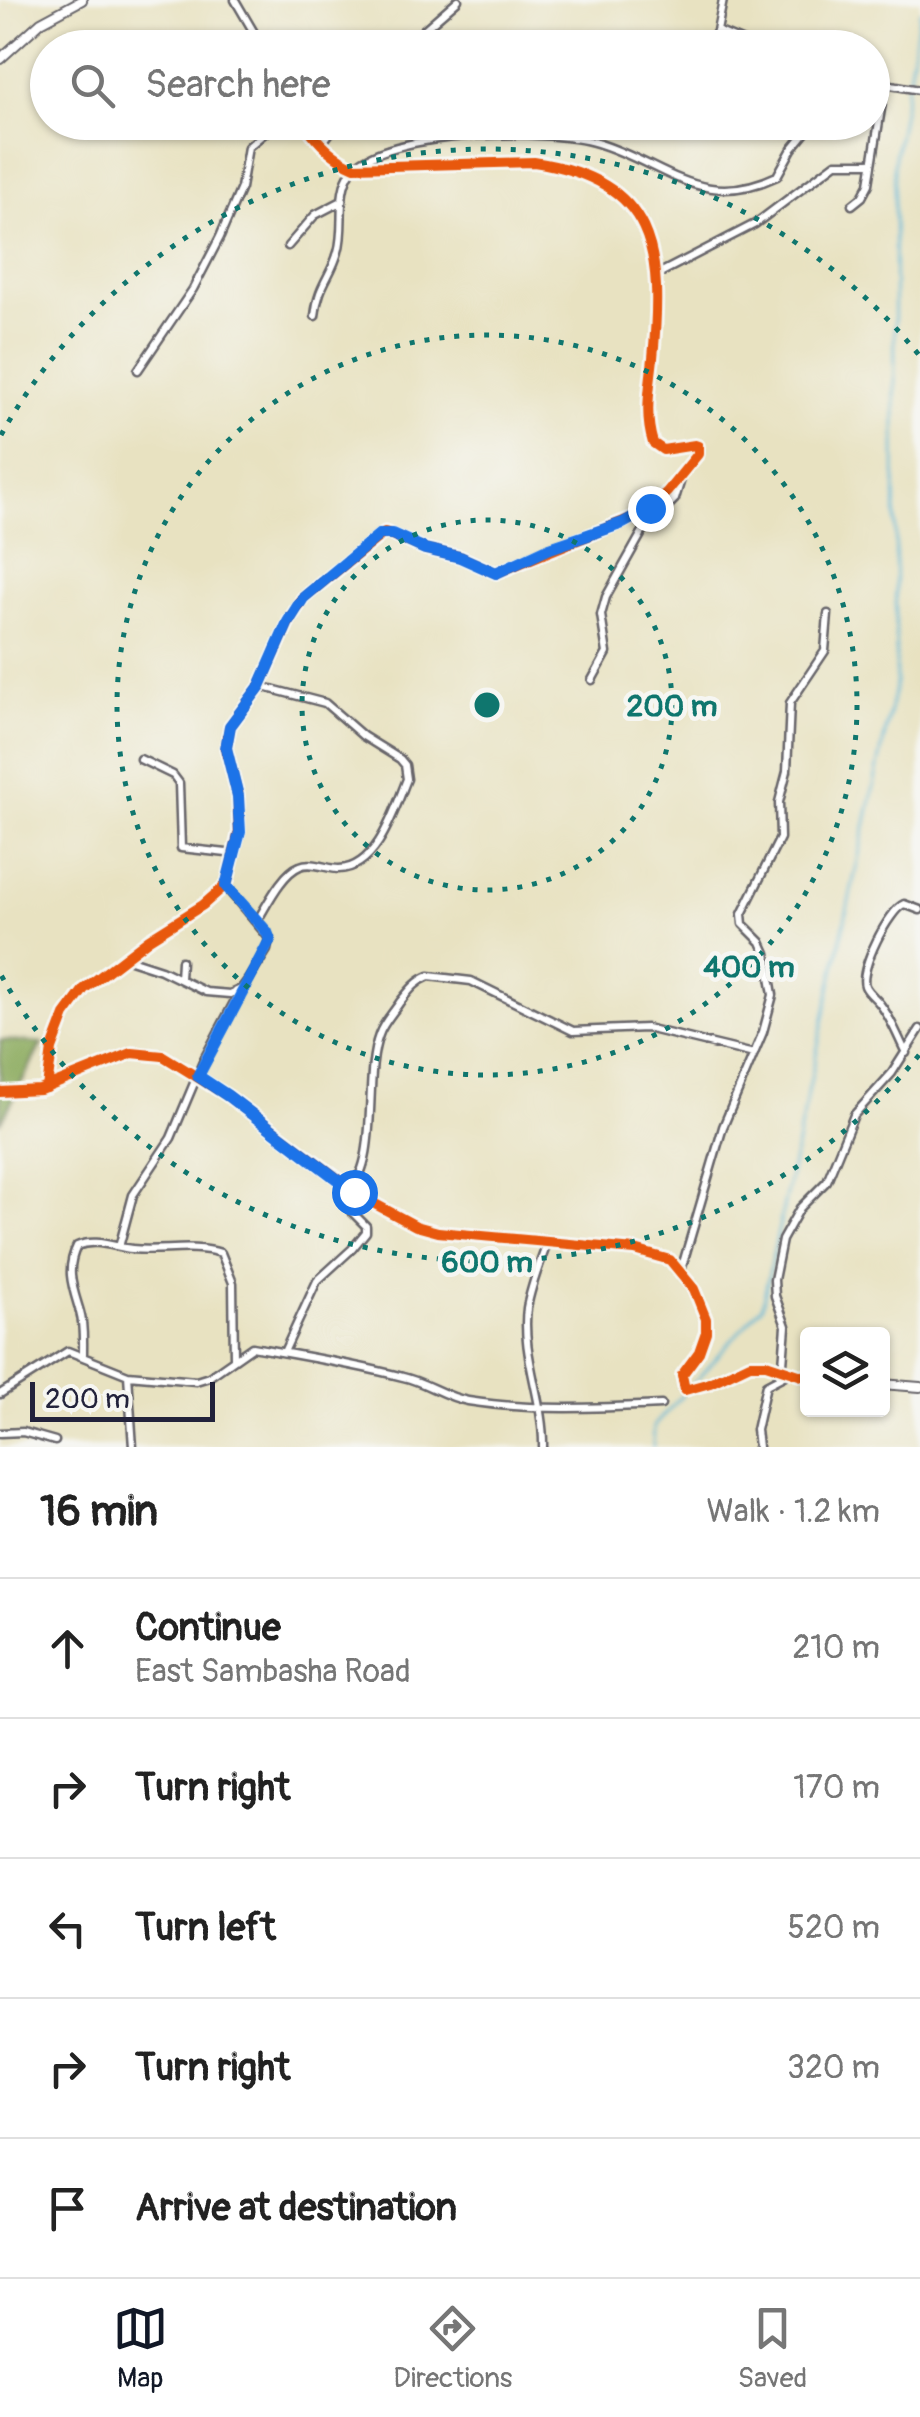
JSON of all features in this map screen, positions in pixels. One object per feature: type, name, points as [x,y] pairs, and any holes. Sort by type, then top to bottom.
[{"type":"street","points":[[32,30],[82,0]]},
{"type":"street","points":[[235,0],[253,30]]},
{"type":"street","points":[[717,30],[723,0]]},
{"type":"street","points":[[423,30],[455,1]]},
{"type":"street","points":[[0,59],[30,32]]},
{"type":"street","points":[[890,85],[920,90]]},
{"type":"street","points":[[138,370],[194,289],[241,188],[248,147],[256,140]]},
{"type":"street","points":[[47,1088],[49,1058],[71,1006],[90,983],[226,886],[240,832],[227,736],[260,686],[303,598],[380,534],[392,534],[496,573],[650,508],[698,454],[698,446],[658,448],[653,443],[649,422],[656,275],[644,223],[611,188],[574,171],[525,162],[355,166],[339,160],[317,140]]},
{"type":"street","points":[[321,145],[325,140]]},
{"type":"street","points":[[315,316],[319,288],[339,250],[345,185],[355,166],[385,151],[423,140]]},
{"type":"street","points":[[583,140],[626,153],[707,189],[734,190],[777,176],[799,140]]},
{"type":"street","points":[[852,206],[866,191],[874,140]]},
{"type":"street","points":[[656,275],[755,224],[836,163],[870,164]]},
{"type":"street","points":[[288,246],[316,215],[342,201]]},
{"type":"street","points":[[592,680],[607,653],[600,614],[606,597],[643,531],[675,499],[684,472]]},
{"type":"street","points":[[682,1270],[724,1126],[769,1014],[773,979],[761,942],[743,924],[742,914],[780,838],[779,802],[787,772],[790,704],[825,650],[828,614]]},
{"type":"street","points":[[257,921],[298,867],[308,864],[344,868],[362,860],[379,841],[407,779],[405,764],[400,759],[363,736],[325,703],[260,686]]},
{"type":"street","points":[[140,759],[173,775],[179,783],[181,848],[236,854]]},
{"type":"street","points":[[119,1247],[133,1195],[171,1138],[241,989],[269,945],[269,935],[226,886]]},
{"type":"street","points":[[906,1053],[881,1004],[866,988],[864,977],[873,950],[895,909],[904,904],[920,910]]},
{"type":"street","points":[[124,958],[214,995],[241,989]]},
{"type":"street","points":[[180,961],[180,979]]},
{"type":"street","points":[[350,1189],[364,1166],[380,1032],[411,988],[430,976],[471,982],[573,1030],[646,1028],[754,1054]]},
{"type":"street","points":[[778,1368],[783,1364],[787,1338],[774,1296],[774,1270],[782,1240],[800,1208],[828,1181],[854,1114],[906,1053],[920,1028]]},
{"type":"street","points":[[0,1092],[47,1088],[132,1053],[163,1056],[228,1096],[350,1189],[416,1226],[438,1232],[650,1252],[670,1260],[682,1270],[704,1308],[706,1332],[699,1352],[682,1376],[685,1390],[750,1364],[800,1376]]},
{"type":"street","points":[[284,1352],[317,1281],[366,1232],[366,1226],[350,1211],[362,1197]]},
{"type":"street","points":[[543,1447],[542,1407],[530,1353],[527,1309],[548,1241]]},
{"type":"street","points":[[83,1354],[81,1313],[71,1283],[74,1252],[77,1246],[90,1242],[221,1253],[233,1283],[234,1358]]},
{"type":"street","points":[[0,1394],[62,1354],[74,1351],[98,1365],[128,1375],[196,1381],[209,1377],[252,1347],[408,1378],[465,1400],[542,1407],[661,1406]]},
{"type":"street","points":[[758,1447],[756,1430],[766,1384],[790,1373]]},
{"type":"street","points":[[128,1375],[133,1447]]},
{"type":"street","points":[[890,1385],[920,1387]]},
{"type":"street","points":[[0,1433],[23,1432],[56,1441]]},
{"type":"green space","points":[[0,1040],[42,1043],[0,1124]]},
{"type":"waterway","points":[[692,1385],[762,1306],[896,683],[894,163],[920,11]]},
{"type":"waterway","points":[[653,1447],[654,1426],[683,1394]]},
{"type":"cycle path","points":[[47,1088],[52,1049],[65,1015],[84,989],[227,884],[239,831],[238,796],[226,748],[230,726],[260,686],[303,598],[385,532],[496,573],[644,513],[698,454],[695,445],[663,450],[653,443],[648,411],[656,285],[643,227],[628,204],[606,186],[575,172],[534,162],[355,167],[318,140]]},
{"type":"cycle path","points":[[0,1092],[40,1090],[132,1053],[163,1056],[228,1096],[362,1197],[416,1226],[438,1232],[635,1250],[670,1260],[694,1289],[706,1319],[699,1352],[682,1375],[685,1390],[750,1364],[766,1364],[800,1375]]},
{"type":"route","points":[[354,1192],[198,1076],[270,940],[226,886],[240,832],[238,796],[226,748],[230,726],[260,686],[303,598],[380,534],[392,534],[496,573],[550,548],[623,523],[650,508]]}]
